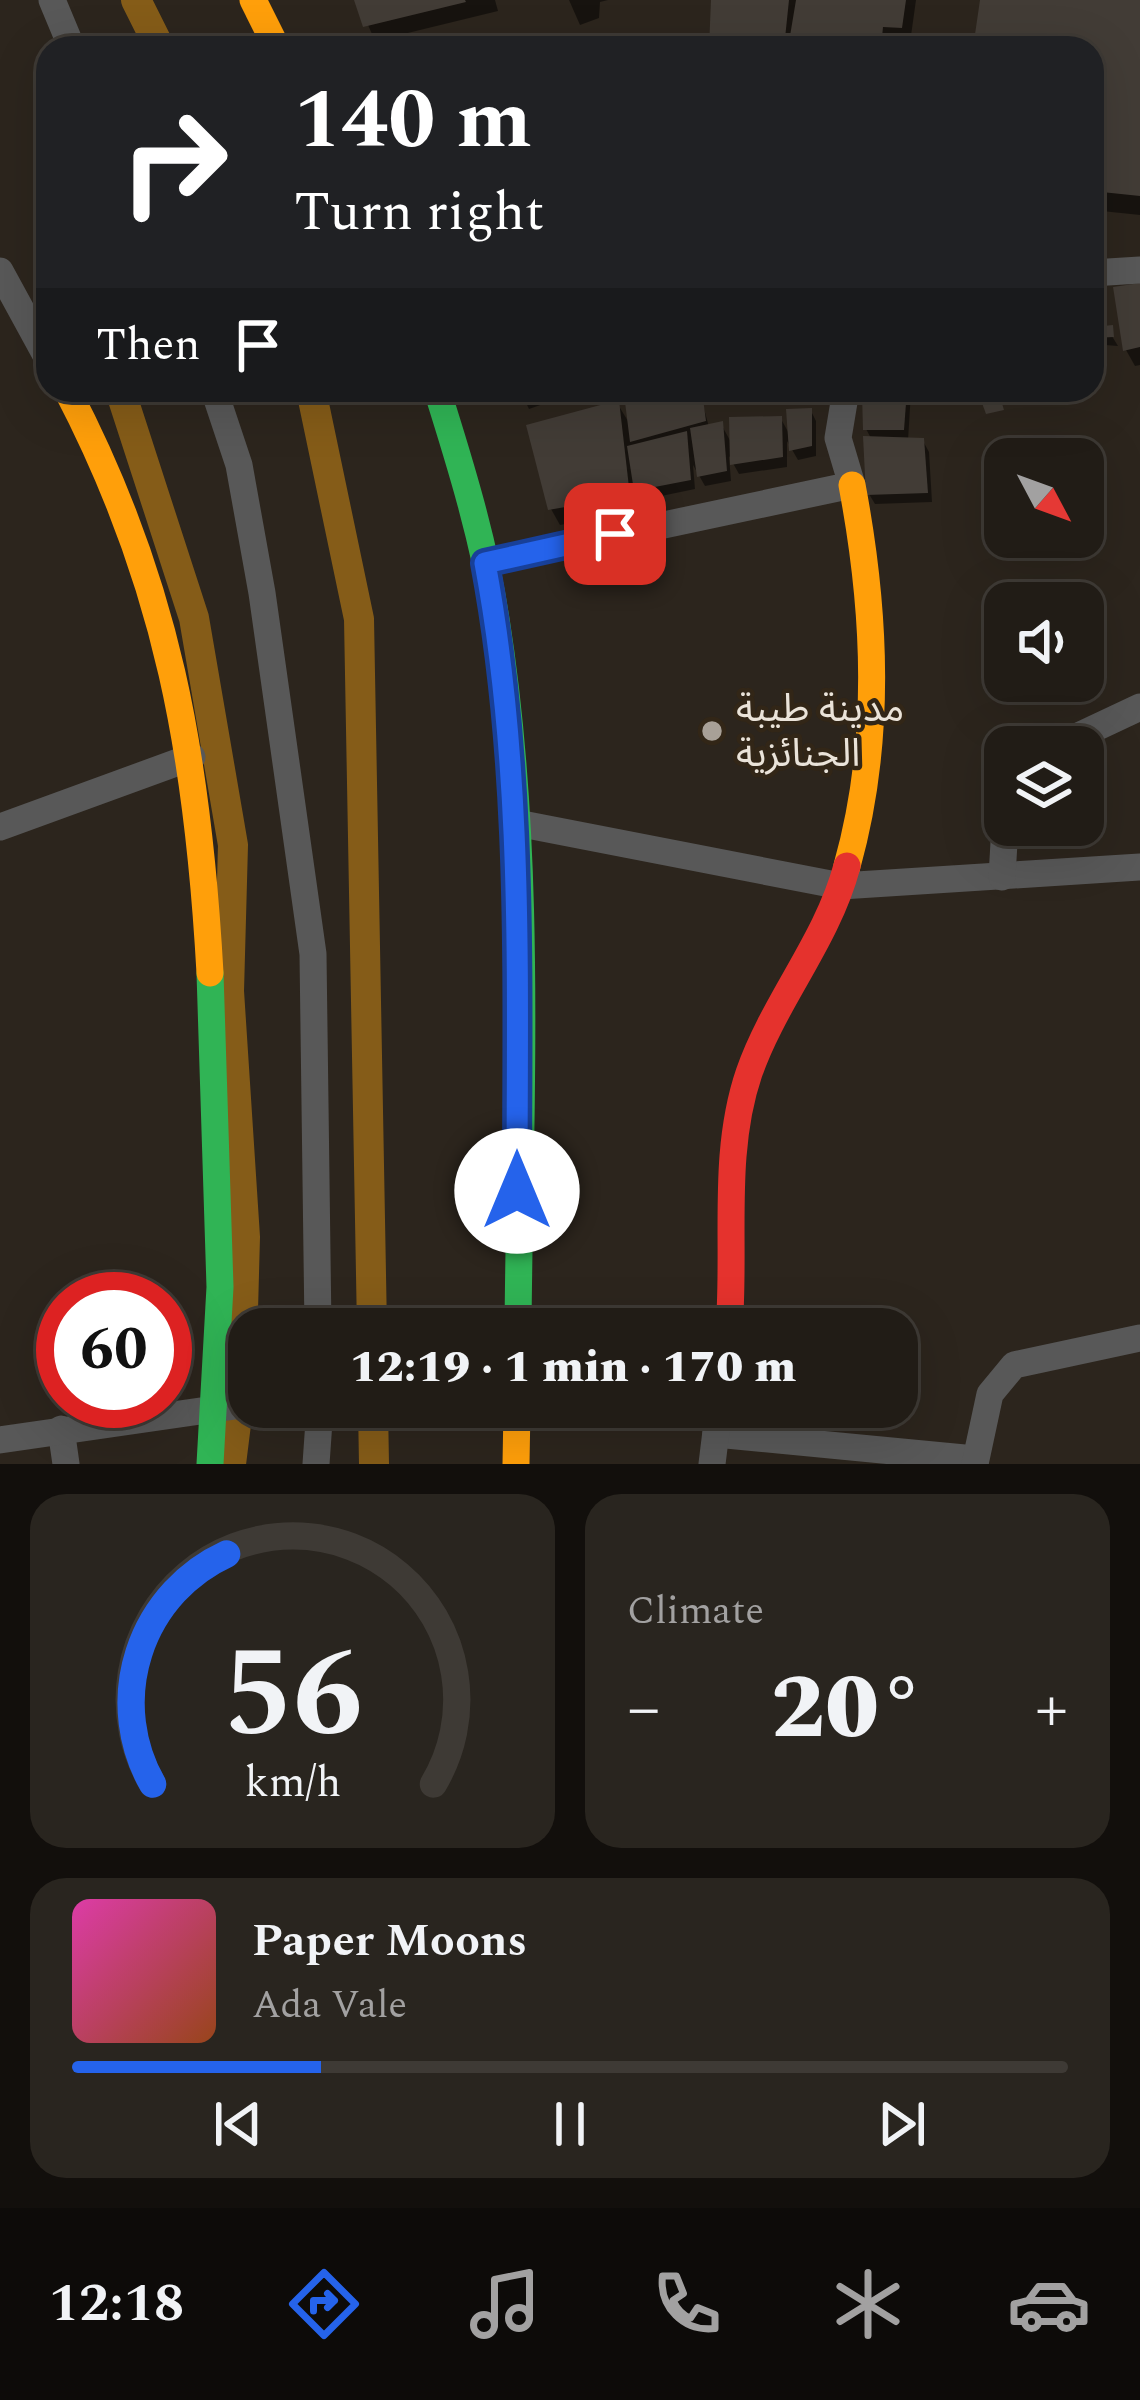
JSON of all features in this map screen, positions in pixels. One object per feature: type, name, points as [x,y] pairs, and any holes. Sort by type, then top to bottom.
[{"type":"street","points":[[52,0],[67,36]]},
{"type":"street","points":[[253,0],[271,36]]},
{"type":"street","points":[[1104,272],[1140,270]]},
{"type":"street","points":[[0,271],[36,337]]},
{"type":"street","points":[[73,402],[111,472],[155,588],[192,757],[209,913],[219,1406],[209,1464]]},
{"type":"street","points":[[218,402],[239,465],[262,593],[313,954],[318,1308]]},
{"type":"street","points":[[440,402],[485,563],[506,692],[517,823],[518,1308]]},
{"type":"street","points":[[730,1308],[740,1105],[750,1067],[842,886],[866,767],[868,603],[852,485],[838,438],[844,402]]},
{"type":"street","points":[[485,563],[852,485]]},
{"type":"street","points":[[1100,726],[1140,707]]},
{"type":"street","points":[[0,826],[192,757]]},
{"type":"street","points":[[517,823],[842,886],[1140,867]]},
{"type":"street","points":[[1002,877],[1004,846]]},
{"type":"street","points":[[763,1428],[975,1461],[989,1394],[1013,1364],[1140,1338]]},
{"type":"street","points":[[0,1440],[228,1405]]},
{"type":"street","points":[[316,1464],[319,1428]]},
{"type":"street","points":[[516,1464],[517,1428]]},
{"type":"street","points":[[712,1464],[717,1428]]},
{"type":"street","points":[[61,1430],[66,1464]]},
{"type":"building","points":[[354,0],[465,0],[466,2],[363,27]]},
{"type":"building","points":[[711,0],[789,0],[785,36],[710,36]]},
{"type":"building","points":[[796,0],[906,0],[902,28],[883,27],[882,36],[790,36]]},
{"type":"building","points":[[980,0],[1140,0],[1140,196],[1104,192],[1104,36],[975,36]]},
{"type":"building","points":[[1140,283],[1140,347],[1123,351],[1113,287]]},
{"type":"building","points":[[1113,325],[1114,337],[1104,337],[1104,326]]},
{"type":"building","points":[[619,402],[630,496],[548,510],[526,425]]},
{"type":"building","points":[[625,402],[703,402],[706,421],[630,442]]},
{"type":"building","points":[[862,402],[906,402],[904,430],[863,430]]},
{"type":"building","points":[[982,402],[1002,402],[1004,410],[986,414]]},
{"type":"building","points":[[812,408],[812,446],[789,451],[786,409]]},
{"type":"building","points":[[782,416],[783,457],[730,465],[729,417]]},
{"type":"building","points":[[723,421],[727,471],[697,477],[690,428]]},
{"type":"building","points":[[687,431],[691,480],[634,491],[627,446]]},
{"type":"building","points":[[863,436],[924,438],[928,493],[866,495]]},
{"type":"waterway","points":[[136,0],[154,36]]},
{"type":"waterway","points":[[124,402],[194,618],[233,845],[229,991],[245,1237],[241,1384],[231,1464]]},
{"type":"waterway","points":[[314,402],[359,619],[372,1308]]},
{"type":"waterway","points":[[373,1428],[374,1464]]},
{"type":"traffic: fast","points":[[441,402],[491,590],[508,707],[522,973],[518,1308]]},
{"type":"traffic: fast","points":[[210,973],[220,1287],[210,1464]]},
{"type":"traffic: slow","points":[[253,0],[271,36]]},
{"type":"traffic: slow","points":[[73,402],[130,532],[172,673],[197,818],[210,973]]},
{"type":"traffic: slow","points":[[847,866],[866,772],[872,676],[866,581],[852,485]]},
{"type":"traffic: slow","points":[[516,1464],[517,1428]]},
{"type":"traffic: jam","points":[[730,1308],[732,1168],[740,1104],[760,1047],[827,920],[847,866]]},
{"type":"place","name":"مدينة طيبة الجنائزية","points":[[712,731]]},
{"type":"route","points":[[517,1191],[517,823],[506,692],[485,563],[615,534]]}]
